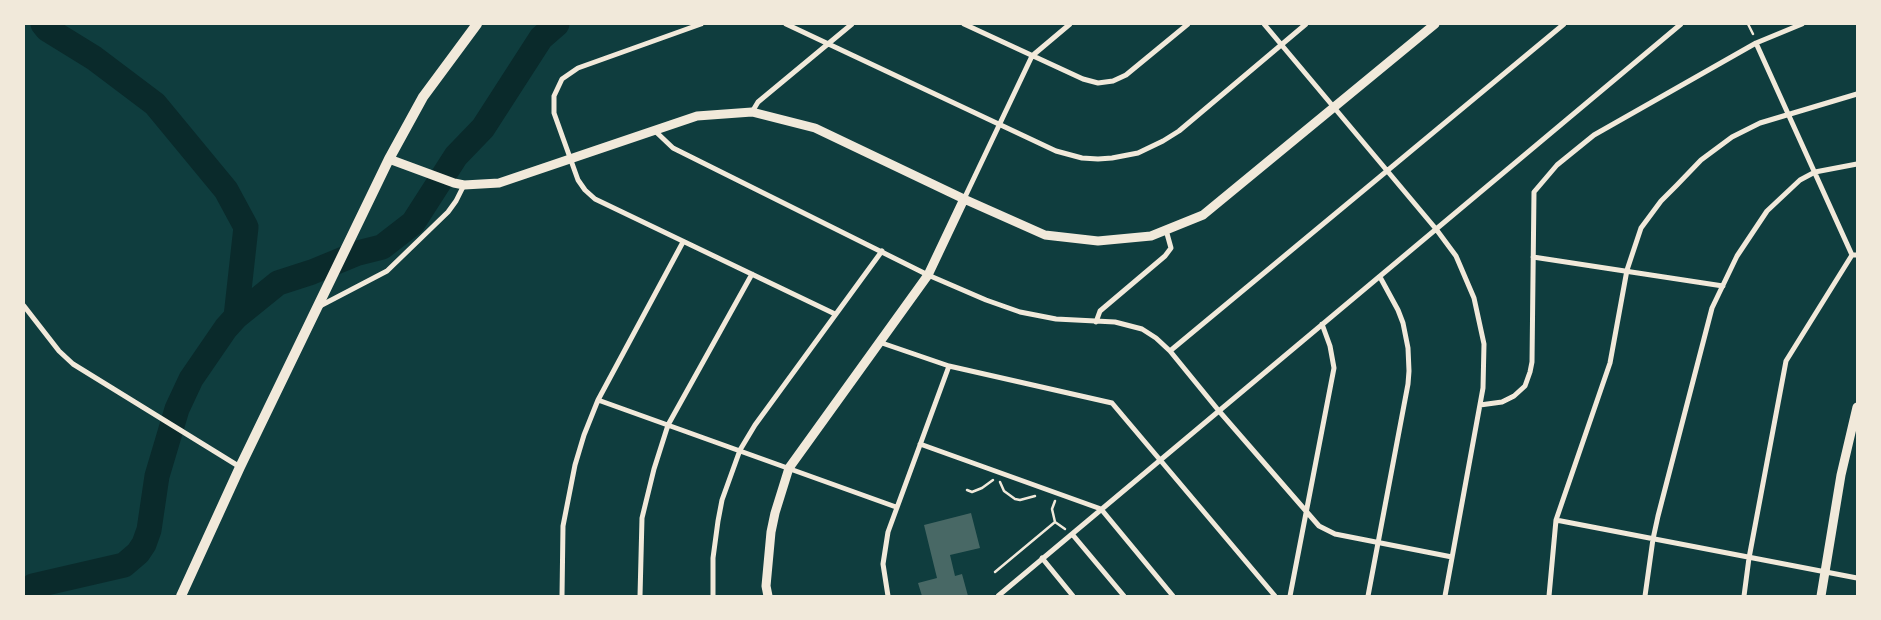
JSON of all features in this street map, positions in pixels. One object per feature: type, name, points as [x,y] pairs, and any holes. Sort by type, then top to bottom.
[{"type":"main road","points":[[181,596],[240,468],[389,159],[423,97],[477,24]]},
{"type":"street","points":[[701,24],[578,68],[562,79],[555,91],[553,107],[569,159],[578,180],[595,199],[835,314]]},
{"type":"street","points":[[786,24],[1056,151],[1075,156],[1112,158],[1138,152],[1163,142],[1179,131],[1306,24]]},
{"type":"street","points":[[752,112],[758,102],[852,24]]},
{"type":"street","points":[[964,24],[1090,82],[1098,83],[1113,81],[1132,71],[1188,24]]},
{"type":"street","points":[[768,596],[768,567],[773,523],[789,468],[928,275],[1032,56],[1070,24]]},
{"type":"street","points":[[1264,24],[1436,229],[1456,256],[1472,291],[1478,311],[1484,355],[1480,405],[1445,596]]},
{"type":"street","points":[[389,159],[454,183],[464,185],[499,183],[697,116],[752,112],[815,128],[964,200],[1046,235],[1098,241],[1150,236],[1203,215],[1435,24]]},
{"type":"street","points":[[1170,352],[1564,24]]},
{"type":"street","points":[[998,596],[1681,24]]},
{"type":"street","points":[[1480,405],[1508,400],[1527,381],[1532,362],[1534,192],[1557,165],[1594,135],[1756,43],[1802,24]]},
{"type":"street","points":[[1744,596],[1749,558],[1786,361],[1855,255],[1756,43]]},
{"type":"street","points":[[1549,596],[1556,520],[1610,363],[1627,270],[1637,239],[1647,219],[1701,160],[1722,143],[1760,123],[1857,94]]},
{"type":"street","points":[[654,130],[673,148],[928,275],[986,300],[1020,312],[1056,319],[1115,322],[1142,329],[1156,338],[1170,352],[1306,513],[1327,531],[1452,556]]},
{"type":"street","points":[[1645,596],[1653,539],[1712,308],[1737,256],[1767,211],[1792,186],[1815,172],[1857,164]]},
{"type":"street","points":[[318,307],[387,271],[448,212],[464,185]]},
{"type":"street","points":[[1096,322],[1100,311],[1165,256],[1171,248],[1166,230]]},
{"type":"street","points":[[562,596],[563,526],[584,435],[598,400],[683,242]]},
{"type":"street","points":[[713,596],[714,558],[718,521],[722,500],[740,450],[755,425],[882,251]]},
{"type":"street","points":[[1532,256],[1723,286]]},
{"type":"street","points":[[640,596],[642,518],[654,469],[668,425],[752,274]]},
{"type":"street","points":[[1368,596],[1409,371],[1408,348],[1403,322],[1380,276]]},
{"type":"street","points":[[24,306],[59,351],[73,364],[240,468]]},
{"type":"street","points":[[1290,596],[1334,368],[1330,346],[1322,324]]},
{"type":"street","points":[[879,342],[949,366],[1112,403],[1275,596]]},
{"type":"street","points":[[888,596],[884,575],[884,552],[896,507],[949,366]]},
{"type":"street","points":[[598,400],[896,507]]},
{"type":"street","points":[[1821,596],[1841,475],[1857,407]]},
{"type":"street","points":[[920,444],[1101,509],[1173,596]]},
{"type":"street","points":[[1556,520],[1857,578]]},
{"type":"street","points":[[1072,534],[1124,596]]},
{"type":"street","points":[[1042,558],[1073,596]]},
{"type":"path","points":[[967,490],[972,492],[994,480],[1000,482],[1004,491],[1015,499],[1020,500],[1038,495]]},
{"type":"path","points":[[1051,498],[1056,500],[1052,509],[1055,522],[1072,534]]},
{"type":"path","points":[[995,572],[1055,522]]},
{"type":"building","points":[[971,513],[980,548],[950,555],[955,576],[962,574],[968,596],[922,596],[918,583],[937,578],[924,525]]},
{"type":"waterway","points":[[43,24],[47,29],[94,58],[155,104],[226,190],[246,227],[236,317]]},
{"type":"waterway","points":[[24,594],[33,586],[124,565],[138,553],[144,544],[149,530],[157,476],[177,409],[191,379],[226,328],[236,317],[278,283],[312,272],[358,253],[382,247],[413,223],[456,156],[483,128],[541,38],[557,24]]}]
